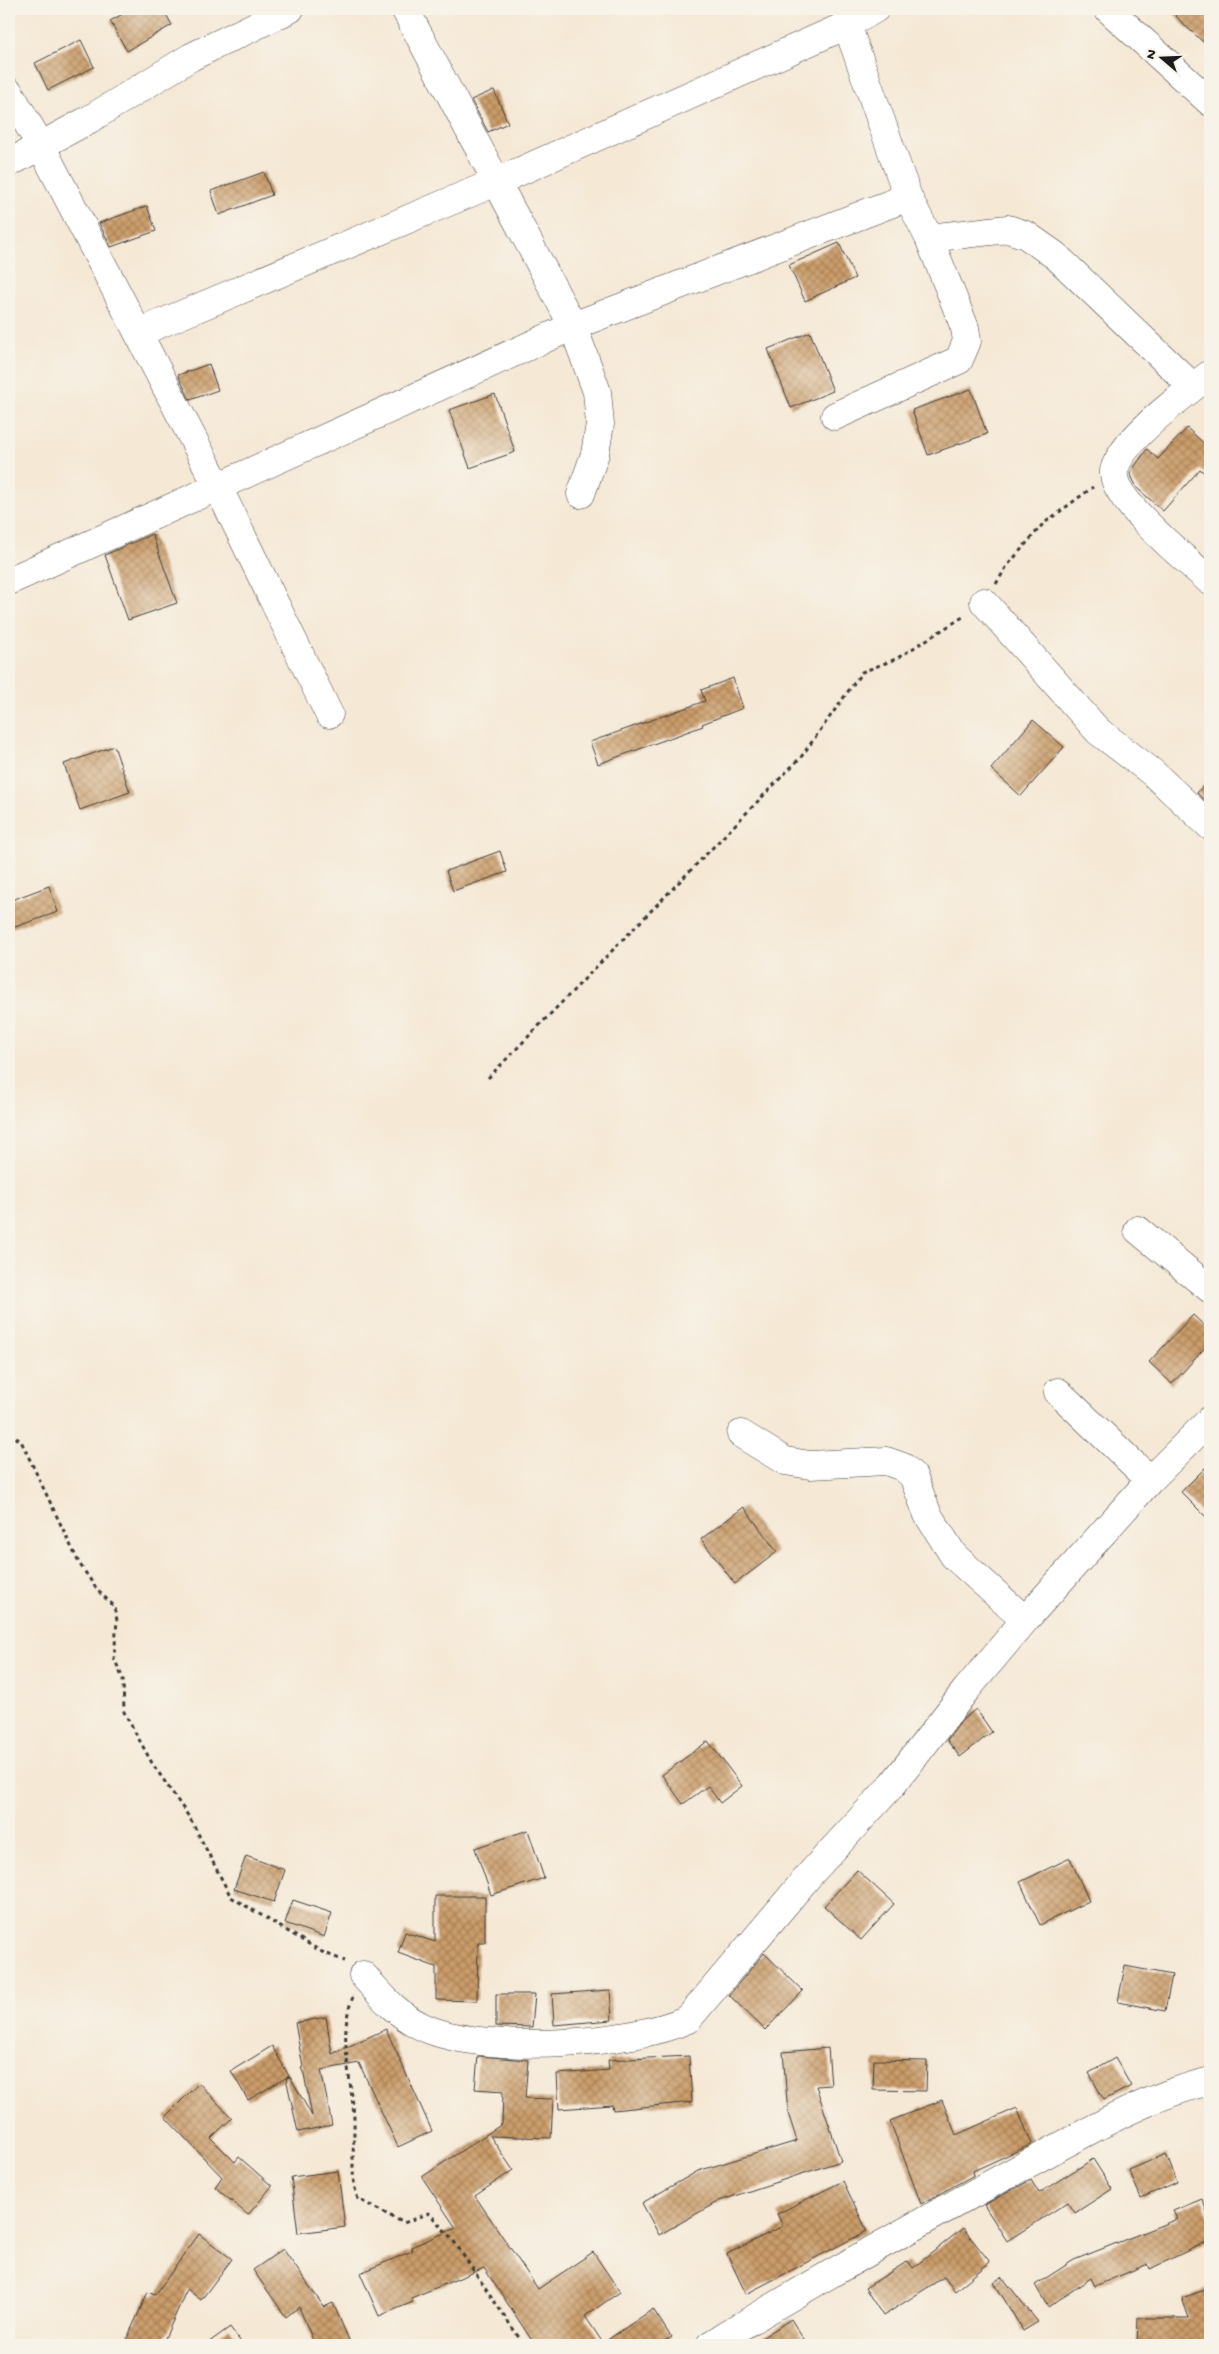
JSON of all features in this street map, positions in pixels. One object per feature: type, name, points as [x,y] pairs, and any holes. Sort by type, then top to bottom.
[{"type":"street","points":[[9,163],[90,119],[191,57],[290,9]]},
{"type":"street","points":[[405,9],[573,326],[598,392],[600,424],[595,454],[581,494]]},
{"type":"street","points":[[138,333],[496,182],[847,25],[875,9]]},
{"type":"street","points":[[1108,9],[1210,100]]},
{"type":"street","points":[[835,416],[959,360],[967,341],[965,328],[930,238],[908,197],[847,25]]},
{"type":"street","points":[[9,92],[41,146],[218,487],[329,714]]},
{"type":"street","points":[[9,581],[573,326],[908,197]]},
{"type":"street","points":[[930,238],[1008,228],[1026,235],[1056,256],[1202,380],[1135,438],[1121,454],[1114,472],[1118,489],[1135,511],[1210,581]]},
{"type":"street","points":[[984,602],[1098,731],[1153,773],[1210,826]]},
{"type":"street","points":[[1138,1230],[1210,1289]]},
{"type":"street","points":[[1058,1392],[1150,1480]]},
{"type":"street","points":[[363,1974],[398,2012],[430,2030],[471,2040],[536,2045],[623,2037],[688,2020],[812,1872],[892,1784],[966,1690],[1026,1620],[1150,1480],[1210,1420]]},
{"type":"street","points":[[741,1434],[785,1461],[810,1465],[886,1461],[902,1467],[913,1476],[928,1515],[954,1556],[1026,1620]]},
{"type":"street","points":[[710,2345],[945,2209],[1131,2109],[1179,2089],[1210,2081]]},
{"type":"path","points":[[488,1078],[801,757],[862,672],[896,659],[984,602],[1007,566],[1044,524],[1114,472]]},
{"type":"path","points":[[9,1433],[21,1441],[79,1563],[98,1591],[114,1606],[116,1620],[114,1658],[123,1679],[124,1712],[152,1763],[191,1820],[231,1897],[322,1952],[345,1961],[363,1974],[347,2010],[346,2043],[354,2119],[353,2185],[358,2199],[404,2223],[429,2213],[454,2240],[524,2345]]},
{"type":"building","points":[[132,9],[163,9],[172,25],[127,51],[110,21]]},
{"type":"building","points":[[1170,9],[1210,9],[1210,48],[1183,24]]},
{"type":"building","points":[[81,40],[94,67],[48,90],[35,63]]},
{"type":"building","points":[[494,90],[508,123],[488,132],[471,100]]},
{"type":"building","points":[[264,172],[272,195],[219,215],[211,191]]},
{"type":"building","points":[[147,206],[156,231],[111,247],[99,223]]},
{"type":"building","points":[[839,243],[855,278],[805,301],[789,265]]},
{"type":"building","points":[[810,332],[833,391],[791,408],[768,349]]},
{"type":"building","points":[[209,364],[218,390],[190,400],[178,375]]},
{"type":"building","points":[[971,389],[987,434],[928,455],[912,410]]},
{"type":"building","points":[[495,394],[515,452],[470,468],[449,410]]},
{"type":"building","points":[[1187,428],[1210,449],[1210,478],[1200,469],[1163,511],[1137,488],[1130,473],[1147,449],[1158,459]]},
{"type":"building","points":[[152,534],[177,603],[128,620],[105,555]]},
{"type":"building","points":[[733,678],[743,708],[702,724],[703,726],[598,764],[590,742],[705,701],[701,690]]},
{"type":"building","points":[[1033,720],[1064,747],[1021,796],[991,769]]},
{"type":"building","points":[[114,746],[130,792],[80,810],[64,764]]},
{"type":"building","points":[[1210,778],[1210,805],[1197,793]]},
{"type":"building","points":[[500,851],[507,872],[453,891],[446,871]]},
{"type":"building","points":[[49,886],[58,912],[12,928],[9,919],[9,901]]},
{"type":"building","points":[[1193,1315],[1210,1331],[1210,1342],[1172,1384],[1149,1362]]},
{"type":"building","points":[[1210,1463],[1210,1521],[1181,1492]]},
{"type":"building","points":[[744,1507],[777,1552],[735,1584],[701,1539]]},
{"type":"building","points":[[976,1709],[992,1732],[960,1757],[947,1740],[963,1719]]},
{"type":"building","points":[[708,1741],[742,1786],[720,1803],[708,1786],[683,1804],[662,1775]]},
{"type":"building","points":[[528,1830],[544,1878],[491,1895],[475,1848]]},
{"type":"building","points":[[246,1856],[285,1870],[274,1902],[234,1889]]},
{"type":"building","points":[[1070,1858],[1089,1901],[1040,1925],[1020,1882]]},
{"type":"building","points":[[857,1870],[894,1904],[861,1940],[824,1906]]},
{"type":"building","points":[[435,1896],[485,1896],[485,1943],[478,1943],[477,2001],[436,2000],[436,1967],[398,1953],[405,1932],[435,1942]]},
{"type":"building","points":[[293,1900],[332,1913],[324,1937],[285,1923]]},
{"type":"building","points":[[764,1953],[803,1991],[765,2030],[729,1995]]},
{"type":"building","points":[[1125,1966],[1172,1975],[1165,2011],[1118,2002]]},
{"type":"building","points":[[610,1990],[612,2020],[554,2025],[552,1994]]},
{"type":"building","points":[[496,1994],[535,1994],[532,2027],[496,2026]]},
{"type":"building","points":[[326,2017],[332,2054],[386,2029],[432,2131],[398,2147],[359,2063],[321,2070],[332,2125],[298,2132],[286,2078],[290,2077],[312,2116],[304,2074],[301,2068],[303,2067],[295,2023]]},
{"type":"building","points":[[272,2046],[289,2076],[248,2100],[231,2071]]},
{"type":"building","points":[[828,2048],[831,2085],[816,2086],[841,2161],[719,2201],[659,2235],[642,2203],[698,2171],[797,2141],[788,2113],[783,2052]]},
{"type":"building","points":[[478,2056],[528,2060],[525,2098],[553,2099],[551,2138],[490,2136],[513,2170],[475,2196],[538,2289],[593,2252],[620,2292],[585,2316],[603,2343],[653,2309],[671,2337],[658,2345],[535,2345],[484,2268],[411,2298],[413,2302],[379,2316],[360,2273],[412,2251],[411,2247],[456,2228],[422,2177],[502,2124],[503,2091],[475,2089]]},
{"type":"building","points":[[689,2056],[692,2102],[613,2110],[612,2105],[559,2109],[557,2074],[609,2070],[608,2060]]},
{"type":"building","points":[[1115,2058],[1131,2086],[1104,2100],[1089,2073]]},
{"type":"building","points":[[874,2060],[927,2061],[926,2091],[873,2090]]},
{"type":"building","points":[[199,2083],[232,2118],[211,2138],[235,2162],[239,2157],[272,2186],[248,2215],[215,2187],[222,2177],[165,2117]]},
{"type":"building","points":[[942,2100],[956,2135],[1017,2108],[1032,2144],[973,2171],[974,2175],[921,2204],[890,2121]]},
{"type":"building","points":[[1166,2154],[1177,2182],[1141,2198],[1129,2170]]},
{"type":"building","points":[[1093,2159],[1112,2189],[1075,2213],[1068,2202],[1007,2241],[984,2205],[1031,2180],[1039,2193]]},
{"type":"building","points":[[338,2171],[345,2227],[298,2233],[291,2177]]},
{"type":"building","points":[[843,2181],[867,2231],[746,2294],[727,2254],[783,2226],[777,2214]]},
{"type":"building","points":[[1202,2199],[1210,2219],[1210,2240],[1150,2269],[1148,2264],[1095,2286],[1091,2278],[1048,2307],[1035,2285],[1074,2260],[1177,2219],[1173,2211]]},
{"type":"building","points":[[963,2228],[990,2262],[955,2291],[944,2277],[883,2316],[865,2288],[908,2261],[913,2268]]},
{"type":"building","points":[[199,2234],[232,2259],[201,2300],[187,2289],[162,2345],[124,2345],[148,2292],[155,2295]]},
{"type":"building","points":[[283,2249],[324,2307],[333,2303],[351,2345],[315,2345],[299,2307],[286,2317],[253,2270]]},
{"type":"building","points":[[1002,2277],[1038,2322],[1023,2331],[994,2282]]},
{"type":"building","points":[[1210,2288],[1210,2345],[1137,2345],[1138,2318],[1189,2318],[1182,2298]]},
{"type":"building","points":[[791,2319],[807,2345],[751,2345]]},
{"type":"building","points":[[230,2327],[243,2345],[205,2345]]}]
